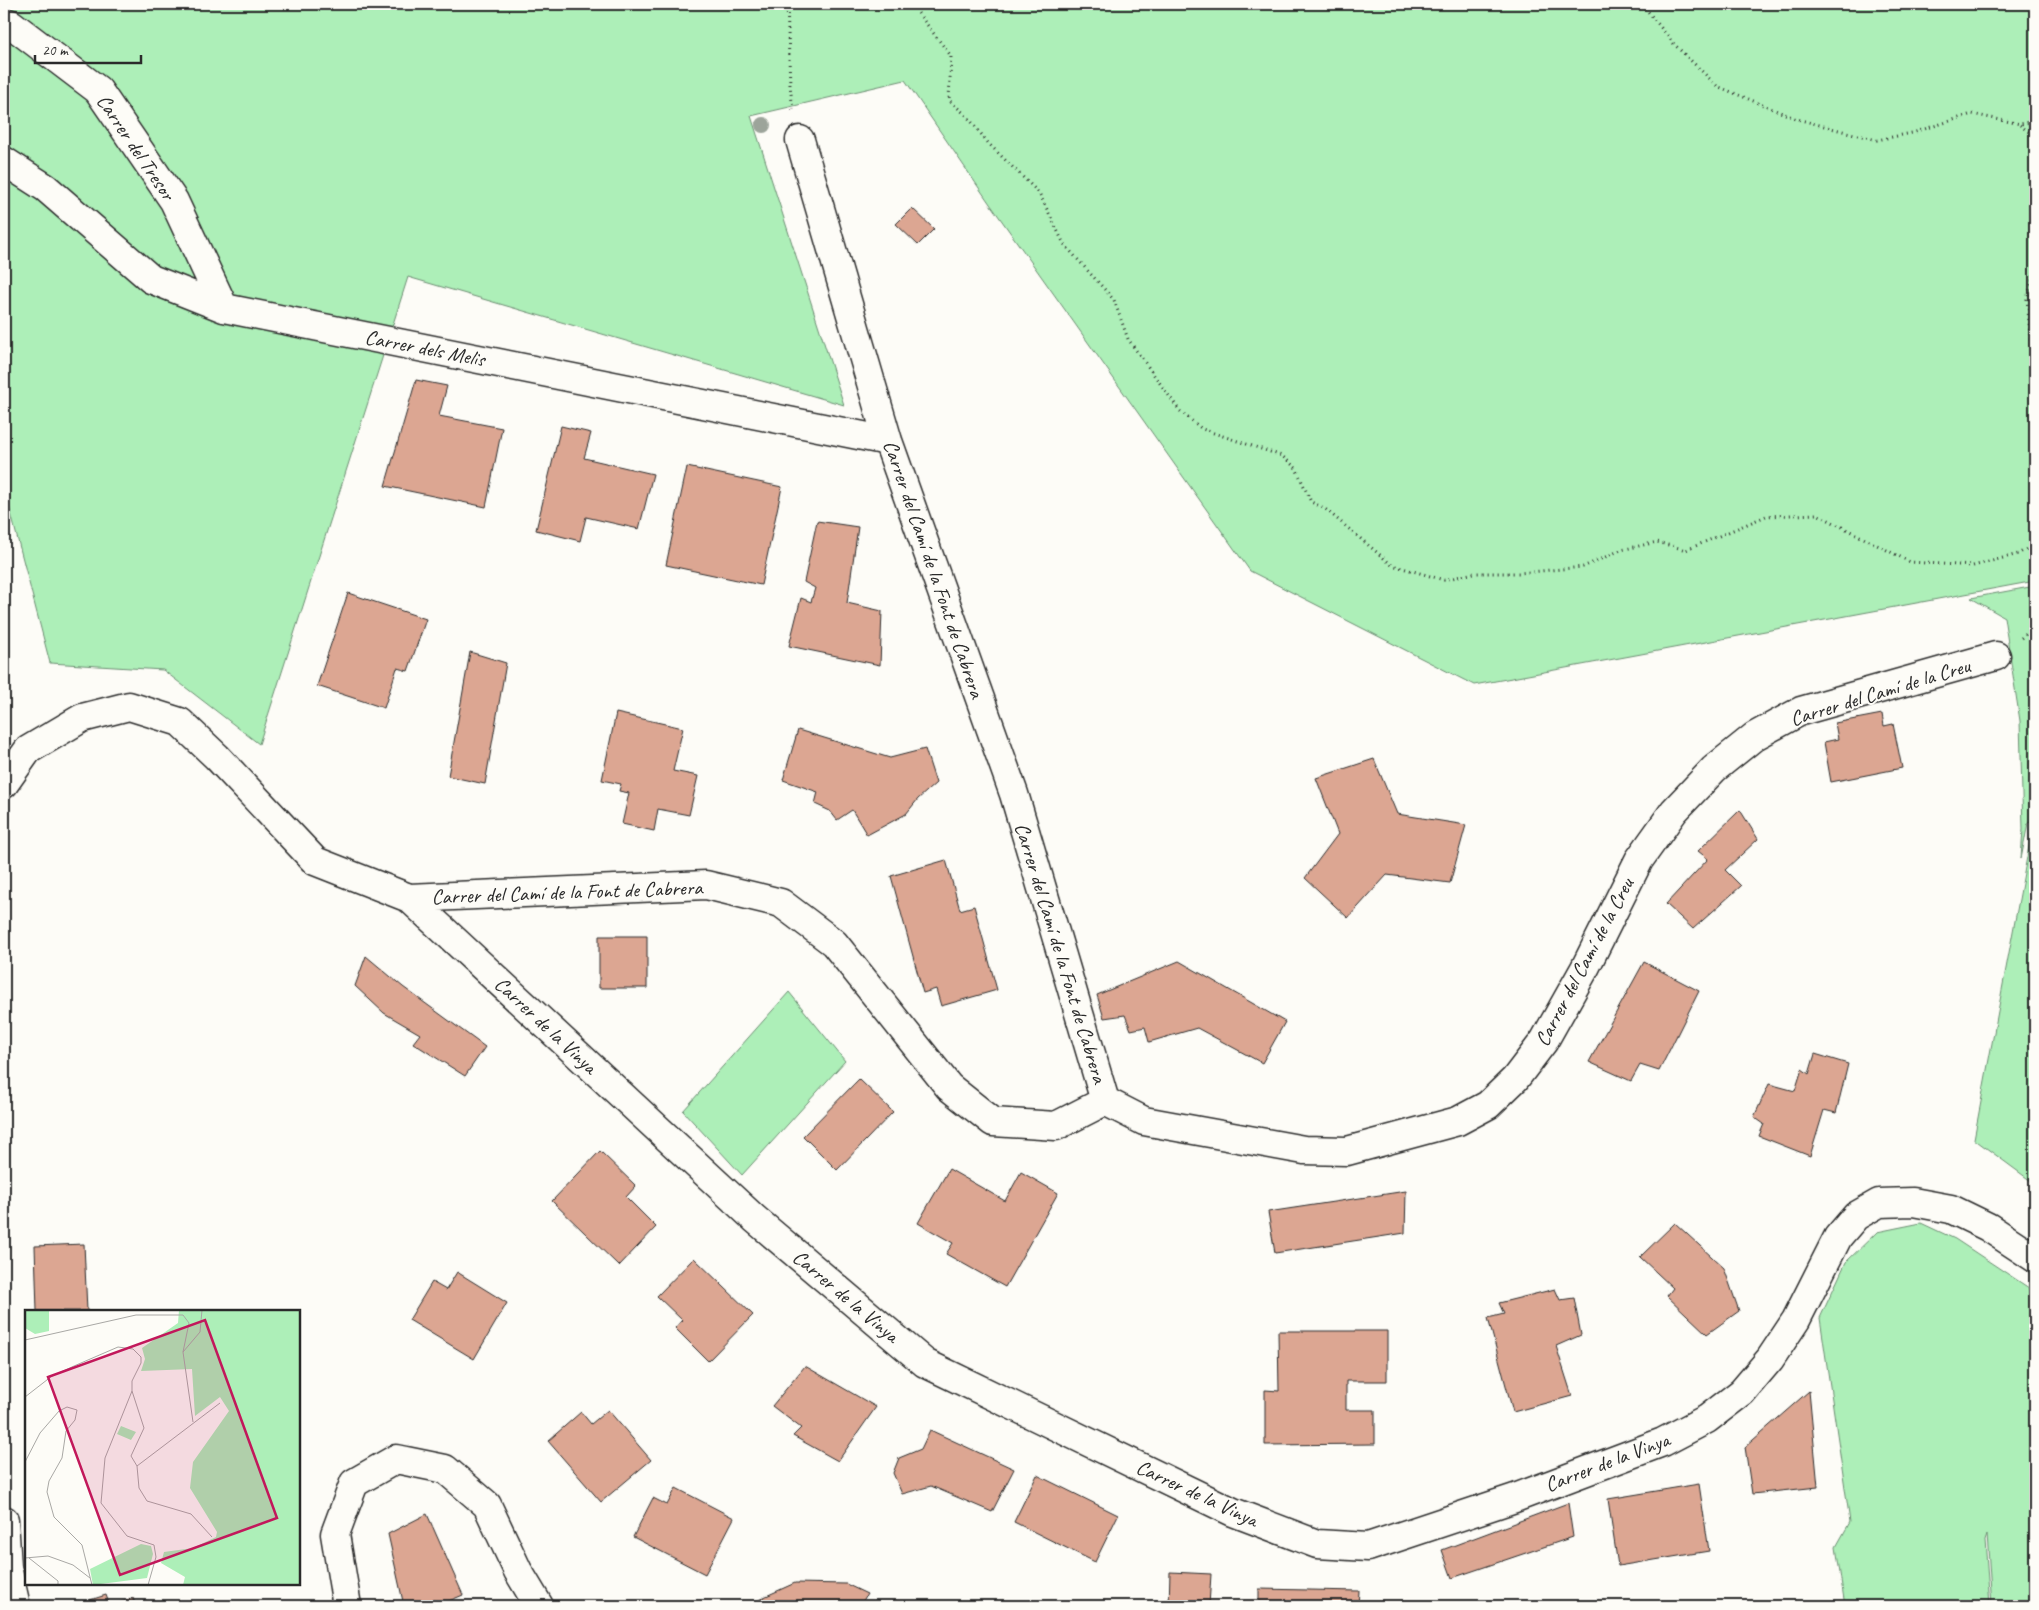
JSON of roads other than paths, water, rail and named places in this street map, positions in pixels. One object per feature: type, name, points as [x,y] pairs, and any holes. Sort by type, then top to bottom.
[{"type":"street","name":"Carrer del Tresor","points":[[4,22],[11,24],[98,90],[174,201],[224,308]]},
{"type":"street","name":"Carrer del Camí de la Font de Cabrera","points":[[4,784],[28,750],[82,718],[129,706],[180,722],[217,756],[315,861],[409,898],[706,885],[781,903],[834,943],[949,1087],[993,1122],[1056,1126],[1105,1101],[1014,794],[888,441],[800,140]]},
{"type":"street","name":"Carrer dels Melis","points":[[4,161],[46,188],[151,279],[224,308],[888,441]]},
{"type":"street","name":"Carrer del Camí de la Creu","points":[[1105,1101],[1144,1121],[1304,1150],[1347,1151],[1458,1121],[1488,1105],[1514,1080],[1544,1041],[1585,968],[1639,860],[1674,811],[1714,769],[1755,736],[1801,711],[1996,656]]},
{"type":"street","name":"Carrer de la Vinya","points":[[409,898],[755,1219],[925,1363],[1232,1512],[1317,1544],[1368,1547],[1515,1498],[1663,1442],[1707,1419],[1742,1392],[1770,1359],[1796,1320],[1838,1237],[1856,1216],[1879,1203],[1913,1202],[1951,1209],[1988,1228],[2035,1258]]},
{"type":"street","points":[[347,1606],[335,1534],[354,1482],[396,1459],[445,1469],[487,1505],[518,1570],[539,1606]]},
{"type":"street","points":[[4,1520],[7,1567],[16,1606]]}]
